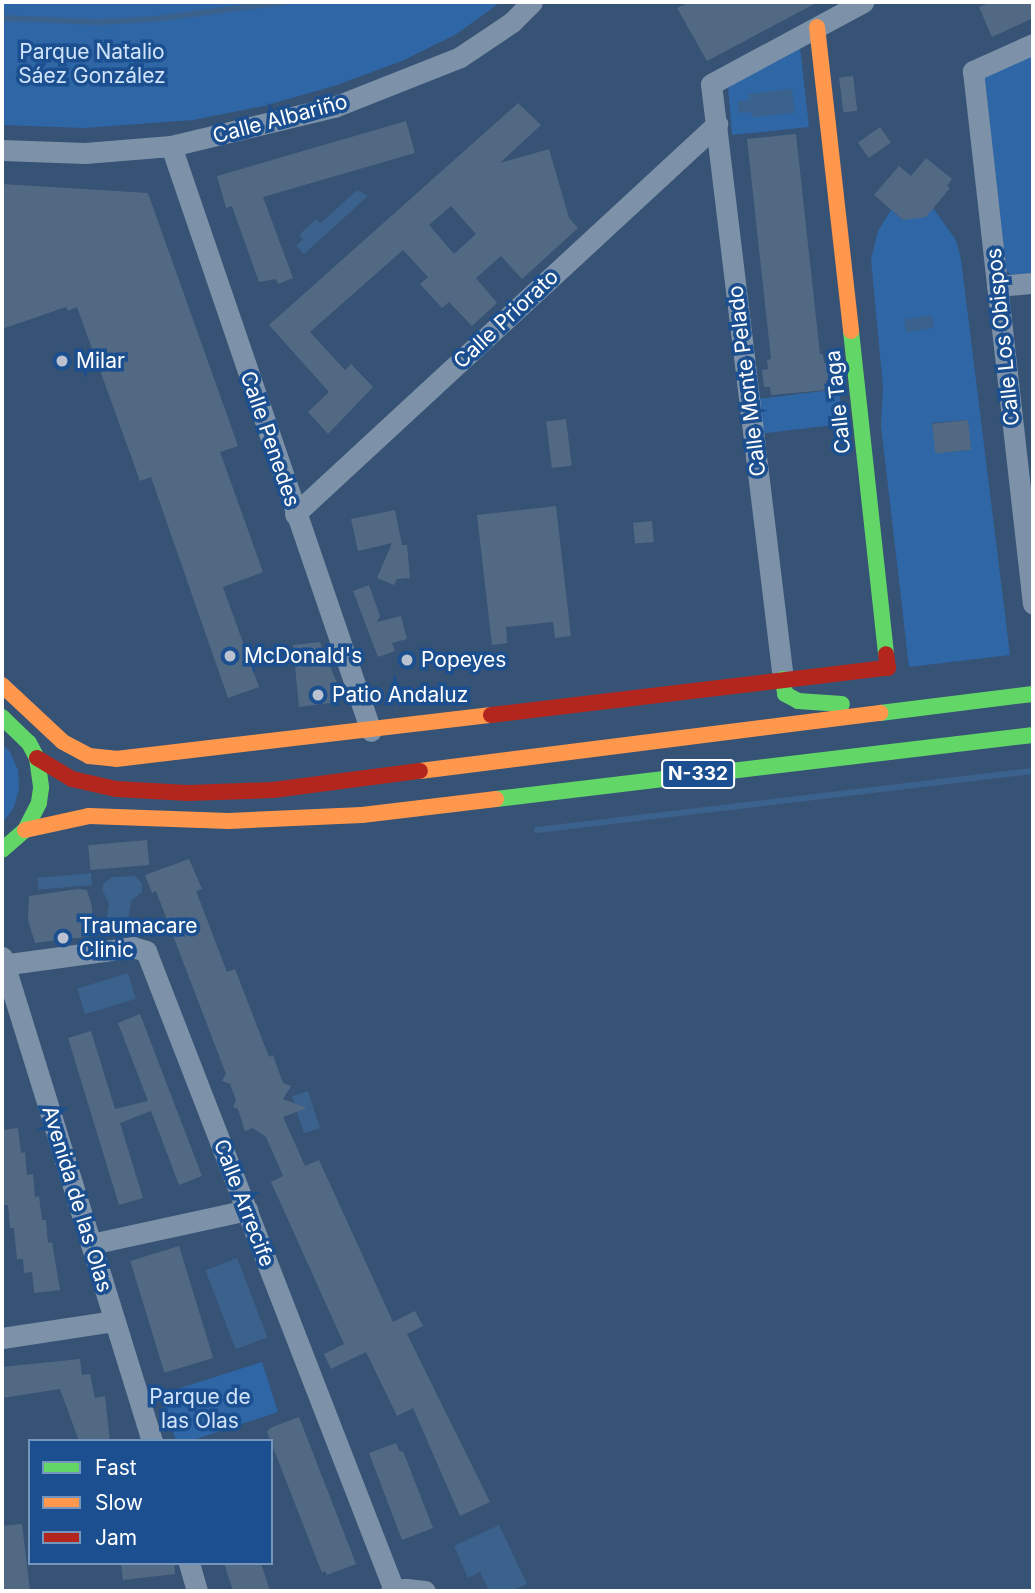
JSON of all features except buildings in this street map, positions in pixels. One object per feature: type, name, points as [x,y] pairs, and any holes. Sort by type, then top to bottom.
[{"type":"main road","name":"Calle Taga","points":[[783,680],[888,667],[817,27]]},
{"type":"main road","points":[[2,685],[63,742],[89,756],[103,758],[371,731],[783,680],[785,694],[798,701],[938,707]]},
{"type":"main road","name":"N-332","points":[[2,717],[19,730],[37,758],[72,779],[116,789],[188,793],[273,790],[1033,694]]},
{"type":"main road","name":"N-332","points":[[25,830],[89,816],[229,821],[362,814],[1033,735]]},
{"type":"main road","name":"N-332","points":[[3,851],[25,830],[40,795],[37,758]]},
{"type":"street","name":"Calle Albariño","points":[[2,150],[85,153],[171,146],[334,107],[428,73],[484,44],[533,2]]},
{"type":"street","points":[[817,27],[863,2]]},
{"type":"street","name":"Calle Monte Pelado","points":[[783,680],[712,83],[817,27]]},
{"type":"street","name":"Calle Los Obispos","points":[[1033,44],[972,71],[1033,604]]},
{"type":"street","name":"Calle Priorato","points":[[295,514],[717,124]]},
{"type":"street","name":"Calle Penedes","points":[[171,146],[371,731]]},
{"type":"street","points":[[997,286],[1033,283]]},
{"type":"street","name":"Calle Arrecife","points":[[3,963],[133,947],[146,951],[393,1591]]},
{"type":"street","name":"Avenida de las Olas","points":[[3,963],[151,1439]]},
{"type":"street","points":[[91,1244],[247,1210]]},
{"type":"street","points":[[2,1338],[115,1321]]},
{"type":"street","points":[[190,1565],[197,1591]]},
{"type":"street","points":[[393,1591],[425,1591]]},
{"type":"green space","name":"Parque Natalio Sáez González","points":[[2,2],[501,2],[455,35],[402,61],[334,86],[264,106],[193,120],[84,128],[2,125]]},
{"type":"green space","points":[[800,46],[809,127],[732,135],[728,86]]},
{"type":"green space","points":[[1032,55],[1033,273],[1011,275],[1006,270],[982,78]]},
{"type":"green space","points":[[933,208],[956,240],[961,259],[1010,655],[909,667],[881,426],[883,387],[871,260],[878,231],[891,210],[903,220]],"holes":[[[968,420],[971,450],[936,453],[932,423]]]},
{"type":"green space","points":[[839,389],[843,424],[763,434],[759,399]]},
{"type":"green space","points":[[2,744],[10,752],[18,770],[19,789],[14,807],[2,824]]},
{"type":"green space","name":"Parque de las Olas","points":[[262,1362],[278,1412],[196,1439],[175,1439],[161,1394]]},
{"type":"shaded area","points":[[792,89],[795,113],[752,117],[751,112],[739,113],[738,101],[749,100],[749,94]]},
{"type":"shaded area","points":[[357,190],[368,196],[304,254],[296,246],[303,239],[299,235],[316,219],[321,223]]},
{"type":"shaded area","points":[[932,315],[934,328],[906,332],[904,319]]},
{"type":"shaded area","points":[[91,873],[92,885],[38,890],[37,878]]},
{"type":"shaded area","points":[[135,876],[142,883],[142,892],[131,901],[128,921],[120,925],[112,924],[107,917],[109,904],[102,889],[104,883],[112,877]]},
{"type":"shaded area","points":[[128,973],[136,999],[85,1014],[77,988]]},
{"type":"shaded area","points":[[308,1091],[320,1128],[304,1133],[292,1096]]},
{"type":"shaded area","points":[[237,1258],[267,1337],[236,1350],[205,1270]]},
{"type":"shaded area","points":[[499,1525],[527,1584],[511,1591],[489,1591],[480,1572],[468,1578],[454,1546]]},
{"type":"waterway","points":[[2,18],[98,22],[155,19],[284,2]]},
{"type":"waterway","points":[[537,830],[1033,771]]},
{"type":"traffic: fast","points":[[851,331],[886,654]]},
{"type":"traffic: fast","points":[[783,679],[785,694],[798,701],[842,704]]},
{"type":"traffic: fast","points":[[880,713],[1033,694]]},
{"type":"traffic: fast","points":[[2,717],[29,743],[37,758],[41,788],[39,803],[25,830],[2,850]]},
{"type":"traffic: fast","points":[[496,799],[1033,735]]},
{"type":"traffic: slow","points":[[817,27],[851,331]]},
{"type":"traffic: slow","points":[[2,685],[63,742],[89,756],[116,759],[491,715]]},
{"type":"traffic: slow","points":[[420,771],[880,713]]},
{"type":"traffic: slow","points":[[25,830],[89,816],[229,821],[362,815],[496,799]]},
{"type":"traffic: jam","points":[[491,715],[888,668],[886,654]]},
{"type":"traffic: jam","points":[[37,758],[72,779],[116,789],[188,793],[273,790],[420,771]]},
{"type":"place","name":"Milar","points":[[62,361]]},
{"type":"place","name":"McDonald's","points":[[230,656]]},
{"type":"place","name":"Popeyes","points":[[407,660]]},
{"type":"place","name":"Patio Andaluz","points":[[318,695]]},
{"type":"place","name":"Traumacare Clinic","points":[[63,938]]}]
